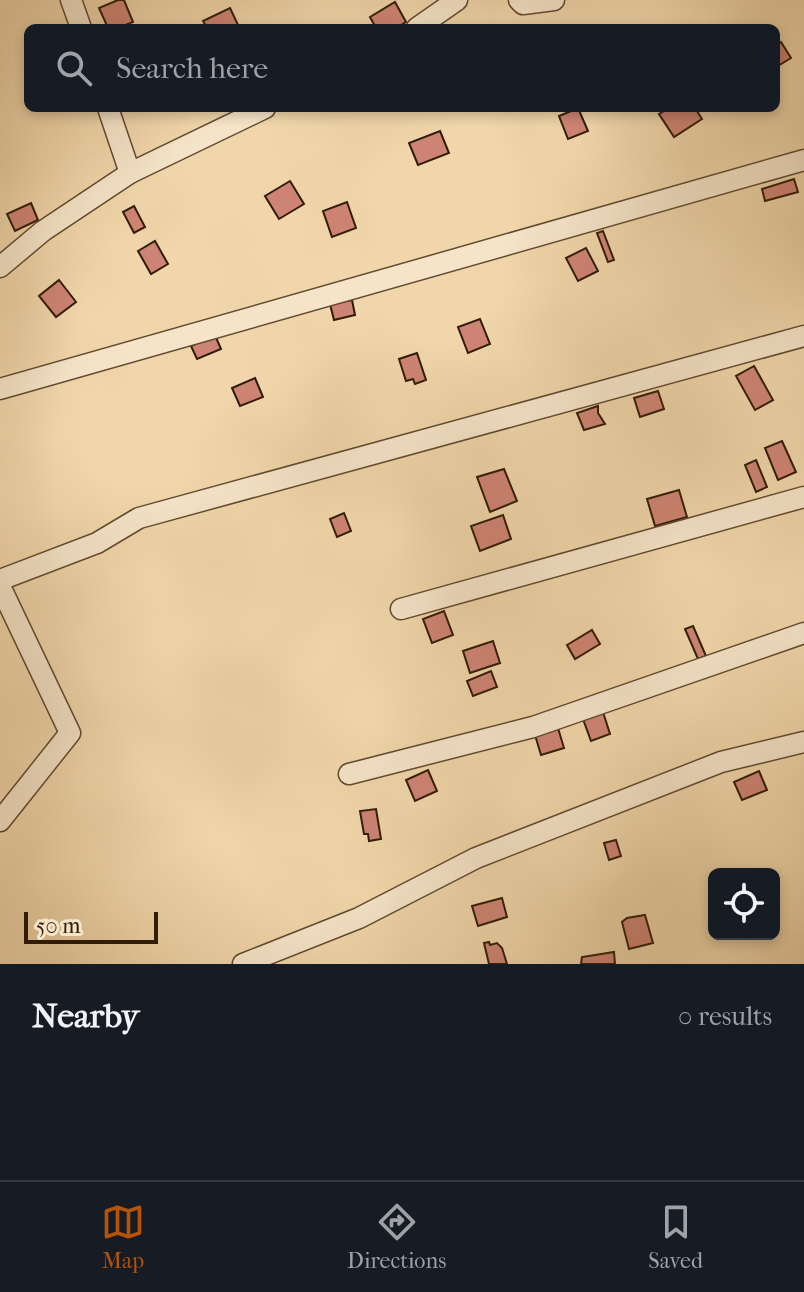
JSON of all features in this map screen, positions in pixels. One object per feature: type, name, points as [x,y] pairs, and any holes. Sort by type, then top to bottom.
[{"type":"street","points":[[71,0],[80,24]]},
{"type":"street","points":[[423,24],[457,0]]},
{"type":"street","points":[[519,0],[523,4],[554,0]]},
{"type":"street","points":[[109,112],[130,173]]},
{"type":"street","points":[[0,267],[43,231],[130,173],[257,112]]},
{"type":"street","points":[[0,389],[804,160]]},
{"type":"street","points":[[0,821],[70,733],[0,583],[97,543],[139,518],[804,336]]},
{"type":"street","points":[[401,609],[804,497]]},
{"type":"street","points":[[349,774],[533,727],[804,633]]},
{"type":"street","points":[[243,964],[359,918],[476,858],[721,762],[804,742]]},
{"type":"building","points":[[124,0],[133,22],[106,24],[99,8]]},
{"type":"building","points":[[395,2],[406,22],[374,24],[370,17]]},
{"type":"building","points":[[230,8],[238,24],[205,24],[203,21]]},
{"type":"building","points":[[780,43],[791,58],[780,65]]},
{"type":"building","points":[[580,112],[588,131],[568,139],[559,116]]},
{"type":"building","points":[[698,112],[702,119],[674,137],[659,114]]},
{"type":"building","points":[[440,131],[449,153],[418,165],[409,143]]},
{"type":"building","points":[[794,179],[798,192],[765,201],[762,189]]},
{"type":"building","points":[[290,181],[304,204],[279,219],[265,196]]},
{"type":"building","points":[[347,202],[356,228],[332,237],[323,211]]},
{"type":"building","points":[[31,203],[38,220],[15,231],[7,214]]},
{"type":"building","points":[[134,206],[145,227],[134,233],[123,212]]},
{"type":"building","points":[[603,231],[614,260],[608,262],[597,233]]},
{"type":"building","points":[[155,241],[168,264],[151,274],[138,251]]},
{"type":"building","points":[[586,248],[598,271],[578,281],[566,258]]},
{"type":"building","points":[[59,280],[76,302],[56,317],[39,296]]},
{"type":"building","points":[[352,300],[355,315],[334,320],[330,304]]},
{"type":"building","points":[[480,319],[490,344],[468,353],[458,327]]},
{"type":"building","points":[[215,335],[221,349],[197,359],[191,346]]},
{"type":"building","points":[[417,353],[426,380],[415,384],[413,379],[406,381],[399,359]]},
{"type":"building","points":[[754,366],[773,400],[755,410],[736,376]]},
{"type":"building","points":[[255,378],[263,397],[240,406],[232,388]]},
{"type":"building","points":[[658,391],[664,409],[640,417],[634,398]]},
{"type":"building","points":[[598,406],[598,413],[605,424],[584,430],[577,413]]},
{"type":"building","points":[[782,441],[796,472],[778,480],[765,448]]},
{"type":"building","points":[[756,460],[767,487],[756,492],[745,465]]},
{"type":"building","points":[[504,469],[517,501],[490,512],[477,477]]},
{"type":"building","points":[[679,490],[687,517],[655,526],[647,499]]},
{"type":"building","points":[[344,513],[351,531],[337,537],[330,519]]},
{"type":"building","points":[[503,515],[511,539],[480,551],[471,526]]},
{"type":"building","points":[[444,611],[453,635],[432,643],[423,619]]},
{"type":"building","points":[[693,626],[706,656],[698,659],[685,629]]},
{"type":"building","points":[[592,630],[600,644],[575,659],[567,645]]},
{"type":"building","points":[[493,641],[500,663],[470,673],[463,651]]},
{"type":"building","points":[[491,671],[497,687],[473,696],[467,681]]},
{"type":"building","points":[[603,712],[610,734],[591,741],[583,719]]},
{"type":"building","points":[[558,728],[564,748],[541,755],[535,735]]},
{"type":"building","points":[[428,770],[437,791],[415,801],[406,780]]},
{"type":"building","points":[[759,771],[767,790],[742,800],[734,782]]},
{"type":"building","points":[[376,809],[381,839],[369,841],[368,834],[364,834],[360,811]]},
{"type":"building","points":[[616,840],[621,856],[609,860],[604,843]]},
{"type":"building","points":[[502,898],[507,917],[478,926],[472,906]]},
{"type":"building","points":[[645,915],[653,943],[629,949],[622,922]]},
{"type":"building","points":[[489,942],[490,945],[497,943],[502,948],[507,964],[489,964],[484,943]]},
{"type":"building","points":[[614,952],[615,964],[581,964],[582,957]]}]
